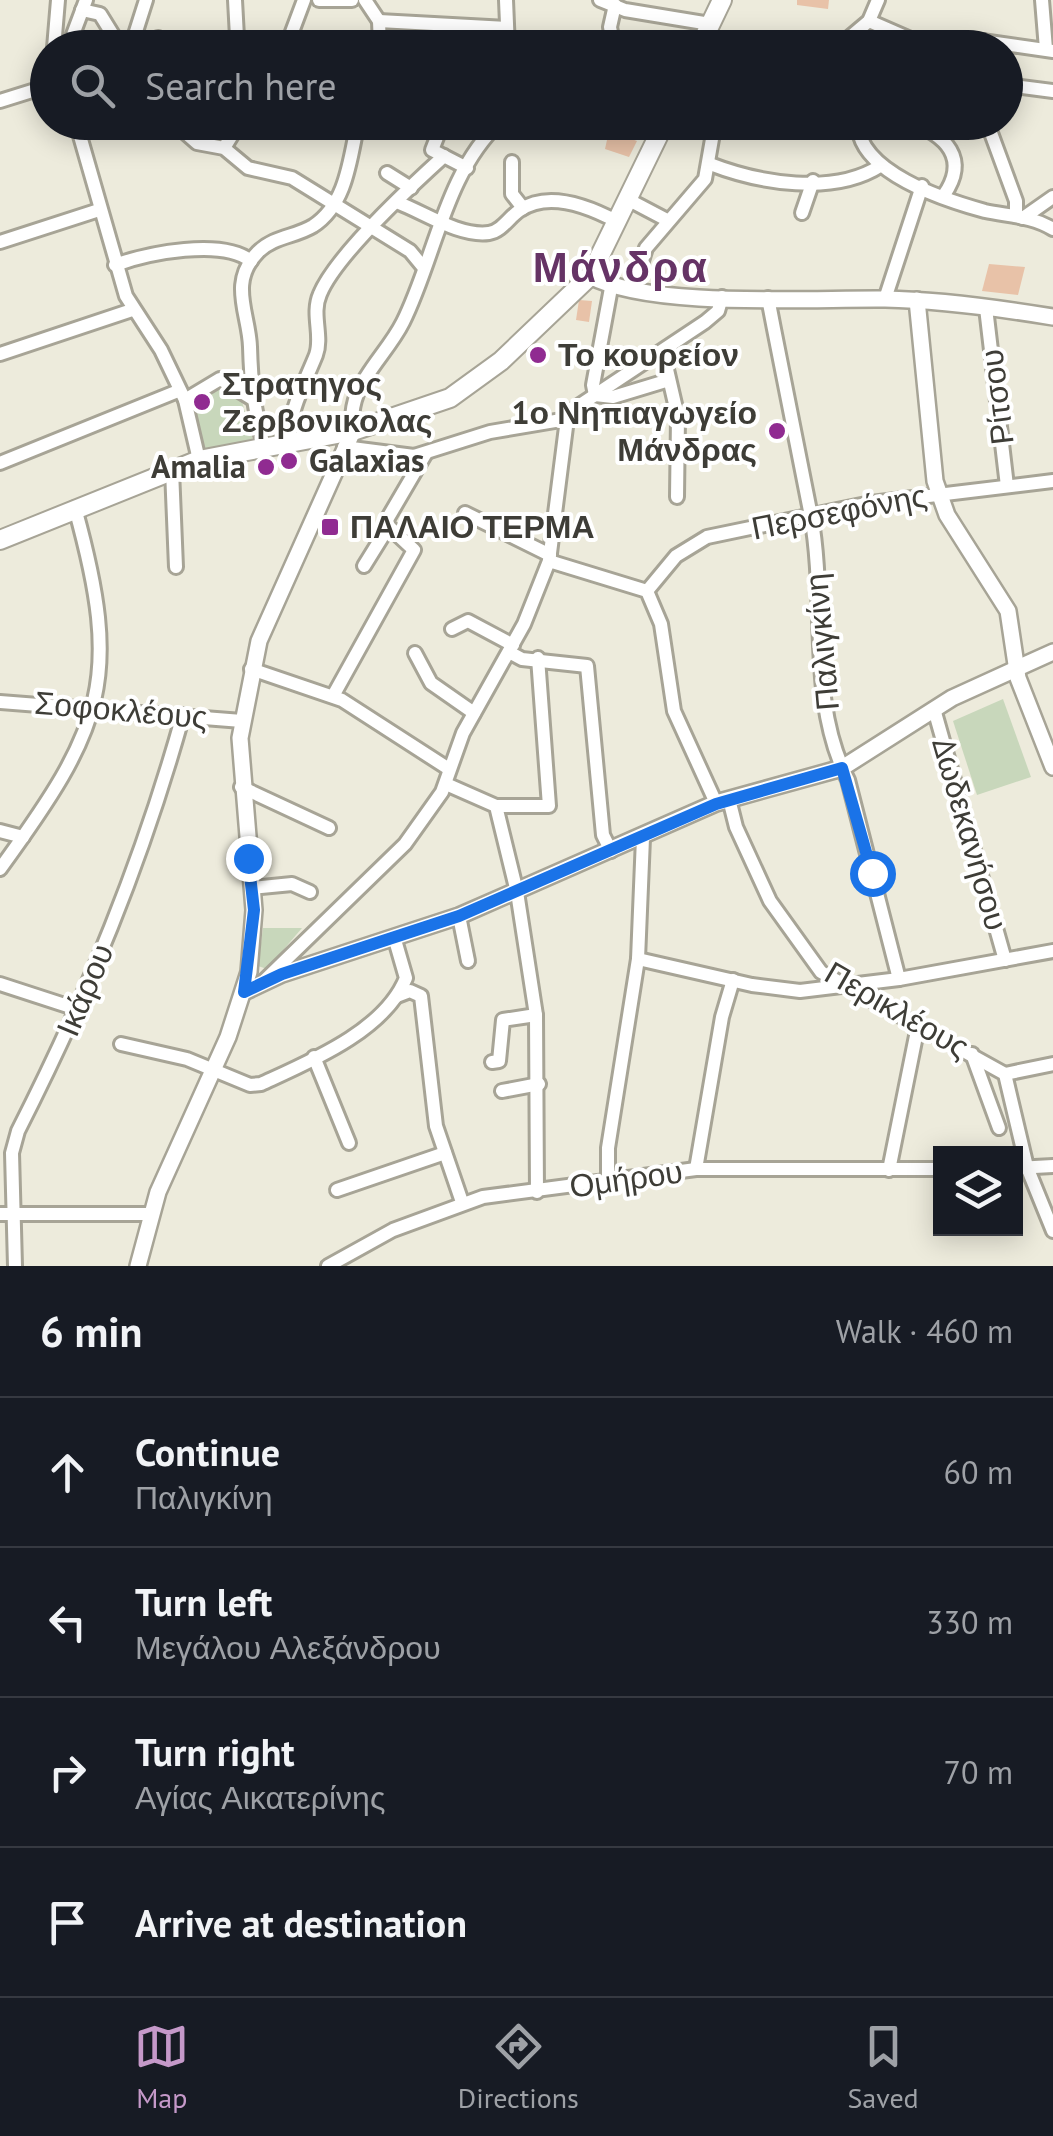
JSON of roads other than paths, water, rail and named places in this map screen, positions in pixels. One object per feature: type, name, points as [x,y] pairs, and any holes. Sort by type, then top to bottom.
[{"type":"main road","points":[[707,30],[722,0]]},
{"type":"main road","points":[[0,540],[199,460],[264,446],[348,439],[450,398],[501,362],[590,276],[655,140]]},
{"type":"street","points":[[56,30],[58,0]]},
{"type":"street","points":[[133,30],[146,0]]},
{"type":"street","points":[[236,0],[233,10],[237,30]]},
{"type":"street","points":[[293,30],[304,0]]},
{"type":"street","points":[[319,0],[352,0]]},
{"type":"street","points":[[364,0],[379,21],[379,30]]},
{"type":"street","points":[[379,21],[507,28],[506,0]]},
{"type":"street","points":[[600,0],[710,24]]},
{"type":"street","points":[[857,30],[868,21],[878,0]]},
{"type":"street","points":[[1023,46],[1049,50],[1042,0]]},
{"type":"street","points":[[75,30],[84,5],[100,14],[113,30]]},
{"type":"street","points":[[611,30],[615,5]]},
{"type":"street","points":[[868,21],[889,30]]},
{"type":"street","points":[[1023,87],[1053,91]]},
{"type":"street","points":[[0,101],[30,92]]},
{"type":"street","points":[[81,140],[115,265],[132,310],[161,350],[182,396],[199,460]]},
{"type":"street","points":[[194,140],[204,148],[224,148],[248,168],[292,178],[410,251],[424,268]]},
{"type":"street","points":[[224,148],[229,140]]},
{"type":"street","points":[[264,446],[251,398],[250,348],[240,301],[251,261],[273,240],[316,224],[332,206],[347,177],[354,140]]},
{"type":"street","points":[[436,140],[432,150],[467,168]]},
{"type":"street","points":[[138,1266],[151,1214],[244,992],[252,938],[252,888],[241,787],[242,720],[251,669],[348,439],[355,398],[404,320],[442,222],[482,140]]},
{"type":"street","points":[[633,290],[640,260],[667,220],[700,190],[710,164],[713,140]]},
{"type":"street","points":[[861,140],[880,166],[922,186],[1053,230]]},
{"type":"street","points":[[943,140],[956,155],[954,173],[944,196]]},
{"type":"street","points":[[993,140],[1019,217]]},
{"type":"street","points":[[289,443],[294,407],[317,352],[315,319],[320,293],[372,231],[444,156]]},
{"type":"street","points":[[512,162],[512,194],[523,208]]},
{"type":"street","points":[[710,164],[755,180],[857,179],[880,166]]},
{"type":"street","points":[[386,173],[412,188]]},
{"type":"street","points":[[802,213],[814,180]]},
{"type":"street","points":[[885,299],[922,186]]},
{"type":"street","points":[[1019,217],[1053,197]]},
{"type":"street","points":[[629,200],[667,220]]},
{"type":"street","points":[[398,204],[442,222],[491,233],[523,208],[572,204],[618,222]]},
{"type":"street","points":[[0,242],[99,210]]},
{"type":"street","points":[[115,265],[152,254],[213,250],[234,250],[251,261]]},
{"type":"street","points":[[590,276],[611,288],[722,298],[917,300],[1053,317]]},
{"type":"street","points":[[595,395],[593,384],[611,288]]},
{"type":"street","points":[[348,439],[403,457],[426,454],[490,432],[567,419],[595,395],[718,311],[722,298]]},
{"type":"street","name":"Παλιγκίνη","points":[[768,298],[811,514],[822,672],[834,752],[842,768],[899,980]]},
{"type":"street","points":[[917,300],[939,492],[948,515],[1008,611],[1016,666],[1053,767]]},
{"type":"street","name":"Ρίτσου","points":[[986,308],[1007,486]]},
{"type":"street","points":[[0,354],[132,310]]},
{"type":"street","points":[[663,352],[678,418],[678,497]]},
{"type":"street","points":[[0,464],[220,378],[251,398]]},
{"type":"street","points":[[595,395],[614,397],[669,380]]},
{"type":"street","points":[[263,982],[405,844],[446,784],[474,713],[511,648],[549,558],[567,419]]},
{"type":"street","points":[[364,566],[426,454]]},
{"type":"street","points":[[172,470],[176,567]]},
{"type":"street","name":"Περσεφόνης","points":[[648,590],[664,568],[697,542],[811,514],[939,492],[1053,482]]},
{"type":"street","points":[[0,869],[67,771],[100,682],[102,631],[93,571],[75,508]]},
{"type":"street","points":[[465,514],[549,558],[648,590]]},
{"type":"street","points":[[333,696],[414,550],[387,530]]},
{"type":"street","name":"Περικλέους","points":[[648,590],[661,624],[674,711],[770,900],[821,972],[1005,1074],[1017,1146]]},
{"type":"street","points":[[452,630],[468,621],[522,658],[587,666],[603,835],[610,852]]},
{"type":"street","points":[[244,992],[263,982],[459,916],[722,801],[842,768],[934,708],[1016,666],[1053,652]]},
{"type":"street","points":[[415,654],[431,684],[474,713]]},
{"type":"street","points":[[446,784],[496,806],[549,806],[538,658]]},
{"type":"street","points":[[251,669],[333,696],[384,724],[449,769]]},
{"type":"street","name":"Σοφοκλέους","points":[[0,702],[242,720]]},
{"type":"street","name":"Δωδεκανήσου","points":[[934,708],[1006,960]]},
{"type":"street","name":"Ικάρου","points":[[15,1266],[6,1214],[18,1131],[80,1010],[155,814],[183,715]]},
{"type":"street","points":[[241,787],[328,828]]},
{"type":"street","points":[[496,806],[517,892],[536,1015],[537,1192]]},
{"type":"street","points":[[0,831],[23,837]]},
{"type":"street","points":[[608,1181],[608,1148],[638,959],[643,838]]},
{"type":"street","points":[[252,888],[292,884],[310,892]]},
{"type":"street","points":[[459,916],[468,961]]},
{"type":"street","points":[[394,940],[406,978],[397,996]]},
{"type":"street","points":[[638,959],[800,991],[899,980],[1053,952]]},
{"type":"street","points":[[696,1168],[733,980]]},
{"type":"street","points":[[0,984],[80,1010]]},
{"type":"street","points":[[121,1044],[214,1070],[250,1085],[261,1084],[355,1034],[397,996],[410,991],[421,996],[436,1126],[462,1202]]},
{"type":"street","points":[[492,1062],[498,1061],[503,1020],[536,1015]]},
{"type":"street","points":[[889,1170],[918,1026]]},
{"type":"street","points":[[972,1054],[998,1128]]},
{"type":"street","points":[[314,1057],[348,1143]]},
{"type":"street","points":[[1005,1074],[1053,1064]]},
{"type":"street","points":[[502,1092],[539,1084]]},
{"type":"street","points":[[337,1190],[445,1154]]},
{"type":"street","points":[[1023,1167],[1053,1166]]},
{"type":"street","name":"Ομήρου","points":[[328,1266],[393,1230],[462,1202],[696,1168],[933,1169]]},
{"type":"street","name":"Περικλέους","points":[[1023,1171],[1053,1231]]},
{"type":"street","points":[[6,1214],[151,1214]]},
{"type":"place","name":"Το κουρείον","points":[[538,355]]},
{"type":"place","name":"Στρατηγος Ζερβονικολας","points":[[202,402]]},
{"type":"place","name":"1ο Νηπιαγωγείο Μάνδρας","points":[[777,431]]},
{"type":"place","name":"Galaxias","points":[[289,461]]},
{"type":"place","name":"Amalia","points":[[266,467]]},
{"type":"place","name":"ΠΑΛΑΙΟ ΤΕΡΜΑ","points":[[330,527]]},
{"type":"district","name":"Μάνδρα","points":[[621,267]]}]
